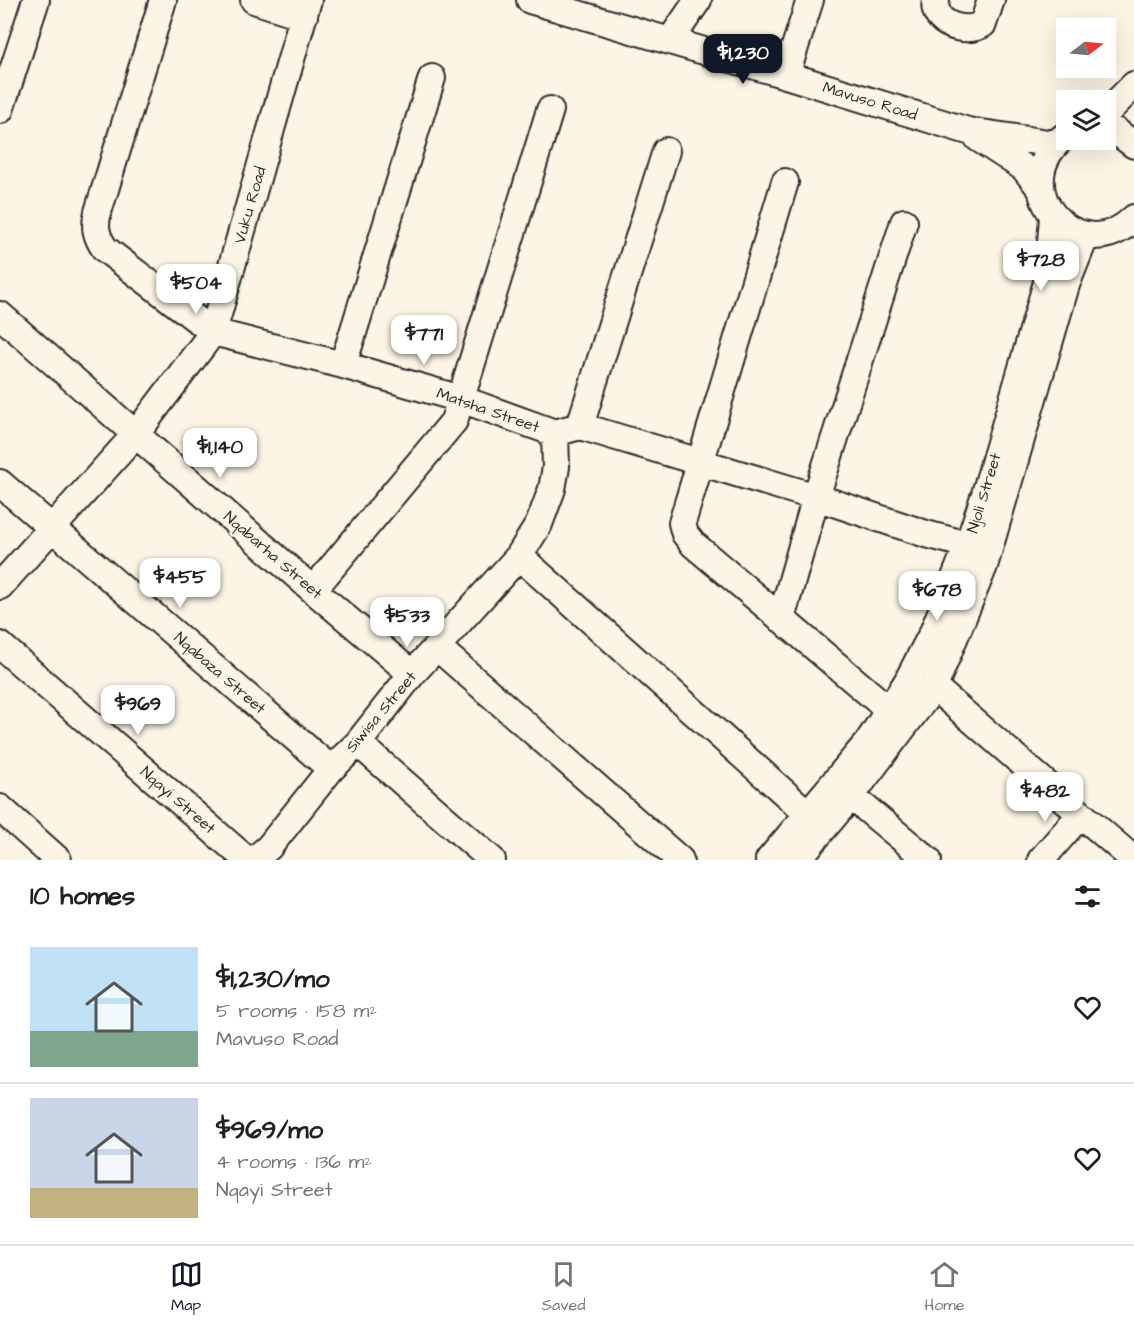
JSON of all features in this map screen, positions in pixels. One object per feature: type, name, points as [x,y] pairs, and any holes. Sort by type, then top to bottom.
[{"type":"street","points":[[0,110],[36,0]]},
{"type":"street","name":"Matsha Street","points":[[163,0],[95,223],[96,233],[105,249],[213,332],[343,365],[461,399],[555,433],[580,426]]},
{"type":"street","points":[[254,0],[306,8]]},
{"type":"street","name":"Mavuso Road","points":[[530,0],[968,131],[994,137],[1056,140]]},
{"type":"street","points":[[670,41],[698,0]]},
{"type":"street","points":[[786,75],[810,0]]},
{"type":"street","points":[[936,0],[936,14],[941,21],[951,25],[972,28],[987,12]]},
{"type":"street","name":"Vuku Road","points":[[0,586],[136,434],[213,332],[306,8]]},
{"type":"street","points":[[343,365],[432,78]]},
{"type":"street","points":[[1116,103],[1134,85]]},
{"type":"street","points":[[313,590],[454,422],[550,110]]},
{"type":"street","name":"Mavuso Road","points":[[968,131],[1024,168],[1041,189]]},
{"type":"street","points":[[1116,132],[1134,145]]},
{"type":"street","points":[[1041,189],[1043,165],[1046,157],[1056,146]]},
{"type":"street","points":[[666,151],[580,426],[968,545]]},
{"type":"street","points":[[785,182],[682,523],[685,534],[700,551],[889,710]]},
{"type":"street","name":"Njoli Street","points":[[769,860],[868,742],[907,682],[933,632],[968,545],[985,494],[1048,279],[1053,217],[1045,204],[1041,189]]},
{"type":"street","points":[[1053,217],[1074,232],[1086,235],[1115,232],[1134,218]]},
{"type":"street","points":[[780,619],[816,497],[904,222]]},
{"type":"street","name":"Njoli Street","points":[[796,860],[851,796],[934,687],[984,566],[1066,285],[1086,235]]},
{"type":"street","name":"Nqabarha Street","points":[[0,315],[412,674]]},
{"type":"street","name":"Siwisa Street","points":[[269,856],[331,769],[358,743],[412,674],[519,556],[539,524],[552,489],[556,467],[555,433]]},
{"type":"street","name":"Nqabaza Street","points":[[0,483],[331,769]]},
{"type":"street","points":[[519,556],[808,814]]},
{"type":"street","name":"Nqayi Street","points":[[0,645],[247,860]]},
{"type":"street","points":[[437,647],[680,860]]},
{"type":"street","points":[[934,687],[1134,860]]},
{"type":"street","points":[[358,743],[492,860]]},
{"type":"street","points":[[851,796],[928,860]]},
{"type":"street","points":[[0,808],[58,860]]},
{"type":"street","points":[[1041,860],[1081,814]]}]
